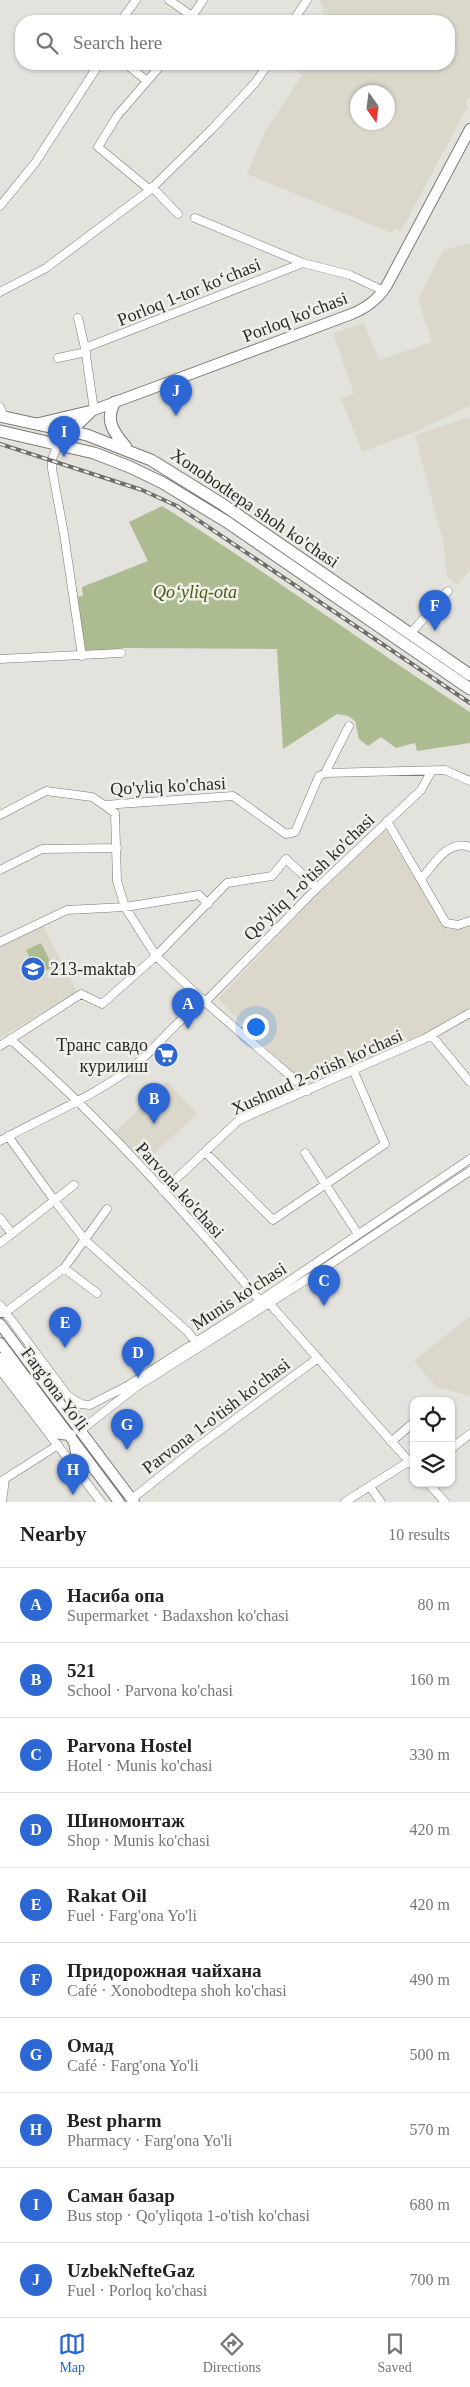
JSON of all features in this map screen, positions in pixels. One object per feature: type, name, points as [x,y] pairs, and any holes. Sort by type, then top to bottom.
[{"type":"highway","points":[[115,402],[110,415],[111,425],[129,450]]},
{"type":"highway","name":"Xonobodtepa shoh ko'chasi","points":[[1,413],[73,431],[129,450],[181,477],[407,639],[470,689]]},
{"type":"highway","name":"Xonobodtepa shoh ko'chasi","points":[[0,431],[58,444],[118,462],[188,497],[407,639],[470,675]]},
{"type":"main road","name":"Porloq ko'chasi","points":[[39,423],[94,410],[354,313],[373,302],[384,291],[470,129]]},
{"type":"main road","points":[[58,444],[94,410]]},
{"type":"main road","name":"Farg'ona Yo'li","points":[[0,1324],[133,1501]]},
{"type":"main road","name":"Farg'ona Yo'li","points":[[0,1343],[119,1502]]},
{"type":"main road","points":[[0,1358],[52,1432],[72,1438]]},
{"type":"main road","points":[[72,1438],[81,1430]]},
{"type":"main road","points":[[72,1438],[80,1474]]},
{"type":"street","points":[[125,15],[136,0]]},
{"type":"street","points":[[169,0],[186,15]]},
{"type":"street","points":[[193,15],[203,0]]},
{"type":"street","points":[[297,15],[307,0]]},
{"type":"street","points":[[0,206],[35,163],[95,70]]},
{"type":"street","points":[[133,70],[147,81]]},
{"type":"street","points":[[157,70],[117,116],[98,147],[151,188],[178,214]]},
{"type":"street","points":[[0,292],[46,268],[151,188],[212,129],[255,83],[264,70]]},
{"type":"street","name":"Porloq 1-tor koʻchasi","points":[[194,218],[303,262],[350,275],[384,291]]},
{"type":"street","name":"Porloq 1-tor koʻchasi","points":[[58,358],[85,350],[303,262]]},
{"type":"street","points":[[78,318],[94,410]]},
{"type":"street","points":[[58,444],[52,460],[52,469],[64,534],[82,656]]},
{"type":"street","points":[[407,639],[448,590]]},
{"type":"street","points":[[0,659],[121,653]]},
{"type":"street","name":"Qo'yliq ko'chasi","points":[[0,815],[46,791],[92,797],[104,806],[233,796],[286,834],[295,832],[320,776],[349,726]]},
{"type":"street","points":[[325,770],[432,772],[445,770],[470,781]]},
{"type":"street","name":"Qo'yliq 1-o'tish ko'chasi","points":[[0,1141],[77,1102],[135,1065],[185,1016],[205,1002],[317,888],[421,790],[432,772]]},
{"type":"street","points":[[104,806],[115,813],[118,881],[125,906],[156,956],[205,1002],[308,1091]]},
{"type":"street","points":[[387,822],[422,878],[446,923],[458,925],[470,921]]},
{"type":"street","points":[[422,878],[448,848],[460,844],[470,847]]},
{"type":"street","points":[[0,870],[42,849],[117,848]]},
{"type":"street","points":[[0,1046],[81,994],[98,1004],[102,1004],[156,956],[227,883],[272,876],[286,859],[317,888]]},
{"type":"street","points":[[0,942],[67,910],[125,906],[198,895],[208,904]]},
{"type":"street","name":"Xushnud 2-o'tish ko'chasi","points":[[163,1191],[239,1120],[354,1072],[432,1036],[470,1013]]},
{"type":"street","points":[[432,1036],[470,1082]]},
{"type":"street","name":"Parvona ko'chasi","points":[[10,1040],[77,1102],[163,1191],[260,1301]]},
{"type":"street","points":[[205,1152],[273,1220],[385,1144],[354,1072]]},
{"type":"street","points":[[8,1136],[85,1240],[198,1345]]},
{"type":"street","points":[[305,1154],[358,1234]]},
{"type":"street","name":"Munis ko'chasi","points":[[81,1430],[136,1388],[260,1301],[470,1159]]},
{"type":"street","name":"Munis ko'chasi","points":[[68,1396],[84,1405],[96,1403],[269,1303],[470,1172]]},
{"type":"street","points":[[445,1176],[451,1184]]},
{"type":"street","points":[[0,1243],[74,1185]]},
{"type":"street","points":[[2,1310],[64,1268],[108,1209]]},
{"type":"street","points":[[0,1218],[12,1234]]},
{"type":"street","points":[[378,1221],[384,1229]]},
{"type":"street","points":[[64,1268],[97,1293]]},
{"type":"street","points":[[269,1303],[410,1464]]},
{"type":"street","name":"Farg'ona Yo'li","points":[[2,1310],[68,1396],[81,1430]]},
{"type":"street","name":"Parvona 1-o'tish ko'chasi","points":[[133,1501],[196,1448],[318,1358]]},
{"type":"street","points":[[0,1370],[52,1432],[58,1445],[101,1502]]},
{"type":"street","points":[[391,1442],[410,1425]]},
{"type":"street","points":[[455,1446],[470,1434]]},
{"type":"street","points":[[1,1502],[2,1481],[58,1445]]},
{"type":"street","points":[[345,1502],[370,1486],[410,1466]]},
{"type":"street","points":[[370,1486],[381,1502]]},
{"type":"street","points":[[432,1487],[445,1502]]},
{"type":"shaded area","points":[[320,0],[470,0],[470,96],[465,104],[468,106],[401,231],[395,228],[392,233],[247,174],[266,130],[302,75],[298,72],[299,70],[455,70],[455,15],[325,15]]},
{"type":"shaded area","points":[[470,243],[470,406],[415,432],[362,452],[341,398],[354,394],[333,333],[364,323],[379,360],[432,342],[418,300],[443,250]]},
{"type":"shaded area","points":[[470,417],[470,570],[457,585],[447,577],[443,541],[415,435]]},
{"type":"shaded area","points":[[383,826],[448,930],[470,923],[470,1010],[431,1033],[308,1089],[218,999]]},
{"type":"shaded area","name":"213-maktab","points":[[43,925],[77,992],[0,1038],[0,945]]},
{"type":"shaded area","points":[[167,1081],[197,1114],[143,1164],[113,1134]]},
{"type":"shaded area","points":[[470,1316],[470,1396],[436,1387],[414,1361]]},
{"type":"green space","name":"Qo‘yliq-ota","points":[[162,506],[470,712],[470,743],[417,751],[415,743],[396,748],[381,737],[368,746],[359,739],[355,721],[348,716],[337,714],[283,749],[277,649],[122,648],[85,653],[76,597],[83,596],[82,587],[148,561],[129,522]]},
{"type":"green space","points":[[41,943],[53,967],[38,974],[26,950]]},
{"type":"railway","points":[[0,444],[142,490],[177,506],[470,703]]},
{"type":"place","name":"UzbekNefteGaz","points":[[176,416]]},
{"type":"place","name":"Саман базар","points":[[64,457]]},
{"type":"place","name":"Придорожная чайхана","points":[[435,631]]},
{"type":"place","name":"213-maktab","points":[[33,969]]},
{"type":"place","name":"Насиба опа","points":[[188,1029]]},
{"type":"place","name":"Транс савдо курилиш","points":[[166,1055]]},
{"type":"place","name":"521","points":[[154,1124]]},
{"type":"place","name":"Parvona Hostel","points":[[324,1306]]},
{"type":"place","name":"Rakat Oil","points":[[65,1348]]},
{"type":"place","name":"Шиномонтаж","points":[[138,1378]]},
{"type":"place","name":"Омад","points":[[127,1450]]},
{"type":"place","name":"Best pharm","points":[[73,1495]]}]
